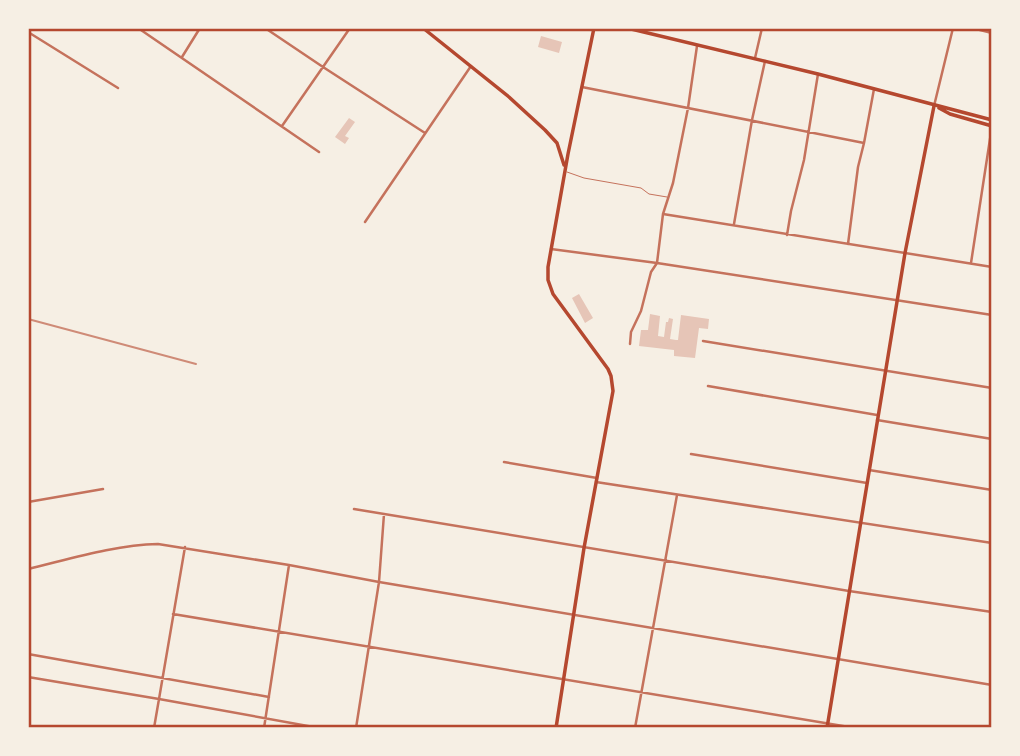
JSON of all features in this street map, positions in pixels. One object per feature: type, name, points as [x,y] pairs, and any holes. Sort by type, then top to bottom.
[{"type":"main road","points":[[423,28],[509,97],[551,136],[557,143],[565,171]]},
{"type":"main road","points":[[556,728],[584,548],[613,391],[611,376],[553,294],[548,280],[565,171],[594,28]]},
{"type":"main road","points":[[627,28],[755,58],[992,120]]},
{"type":"main road","points":[[934,106],[950,114],[992,126]]},
{"type":"main road","points":[[827,726],[905,253],[934,106]]},
{"type":"street","points":[[138,28],[319,152]]},
{"type":"street","points":[[182,57],[200,28]]},
{"type":"street","points":[[265,28],[425,133]]},
{"type":"street","points":[[281,127],[350,28]]},
{"type":"street","points":[[755,58],[762,28]]},
{"type":"street","points":[[934,106],[953,28]]},
{"type":"street","points":[[972,28],[992,33]]},
{"type":"street","points":[[28,32],[118,88]]},
{"type":"street","points":[[630,344],[631,332],[641,311],[651,272],[657,263],[663,214],[673,183],[697,46]]},
{"type":"street","points":[[734,224],[765,61]]},
{"type":"street","points":[[365,222],[471,66]]},
{"type":"street","points":[[787,234],[804,160],[818,74]]},
{"type":"street","points":[[582,87],[864,143]]},
{"type":"street","points":[[848,244],[858,167],[874,89]]},
{"type":"street","points":[[971,263],[992,126]]},
{"type":"street","points":[[663,214],[992,267]]},
{"type":"street","points":[[551,249],[992,315]]},
{"type":"street","points":[[703,341],[992,388]]},
{"type":"street","points":[[708,386],[992,439]]},
{"type":"street","points":[[691,454],[867,483]]},
{"type":"street","points":[[504,462],[677,495],[992,543]]},
{"type":"street","points":[[869,470],[992,490]]},
{"type":"street","points":[[28,502],[103,489]]},
{"type":"street","points":[[635,728],[677,495]]},
{"type":"street","points":[[354,509],[992,612]]},
{"type":"street","points":[[356,728],[379,582],[384,514]]},
{"type":"street","points":[[28,569],[141,544],[185,547],[652,629],[992,685]]},
{"type":"street","points":[[154,728],[185,547]]},
{"type":"street","points":[[264,728],[289,565]]},
{"type":"street","points":[[173,614],[640,691],[827,726],[855,728]]},
{"type":"street","points":[[28,654],[269,697]]},
{"type":"street","points":[[28,677],[319,728]]},
{"type":"lane","points":[[565,171],[584,178],[641,188],[649,194],[669,197]]},
{"type":"building","points":[[541,36],[562,42],[559,53],[538,47]]},
{"type":"building","points":[[349,118],[355,122],[345,136],[349,138],[345,144],[335,137]]},
{"type":"building","points":[[579,294],[593,318],[585,323],[572,298]]},
{"type":"building","points":[[650,314],[660,316],[658,336],[664,337],[666,322],[669,318],[673,319],[670,339],[676,340],[681,315],[709,319],[708,329],[699,328],[695,358],[674,356],[674,350],[639,346],[641,330],[648,330]]},
{"type":"railway","points":[[28,319],[196,364]]}]
